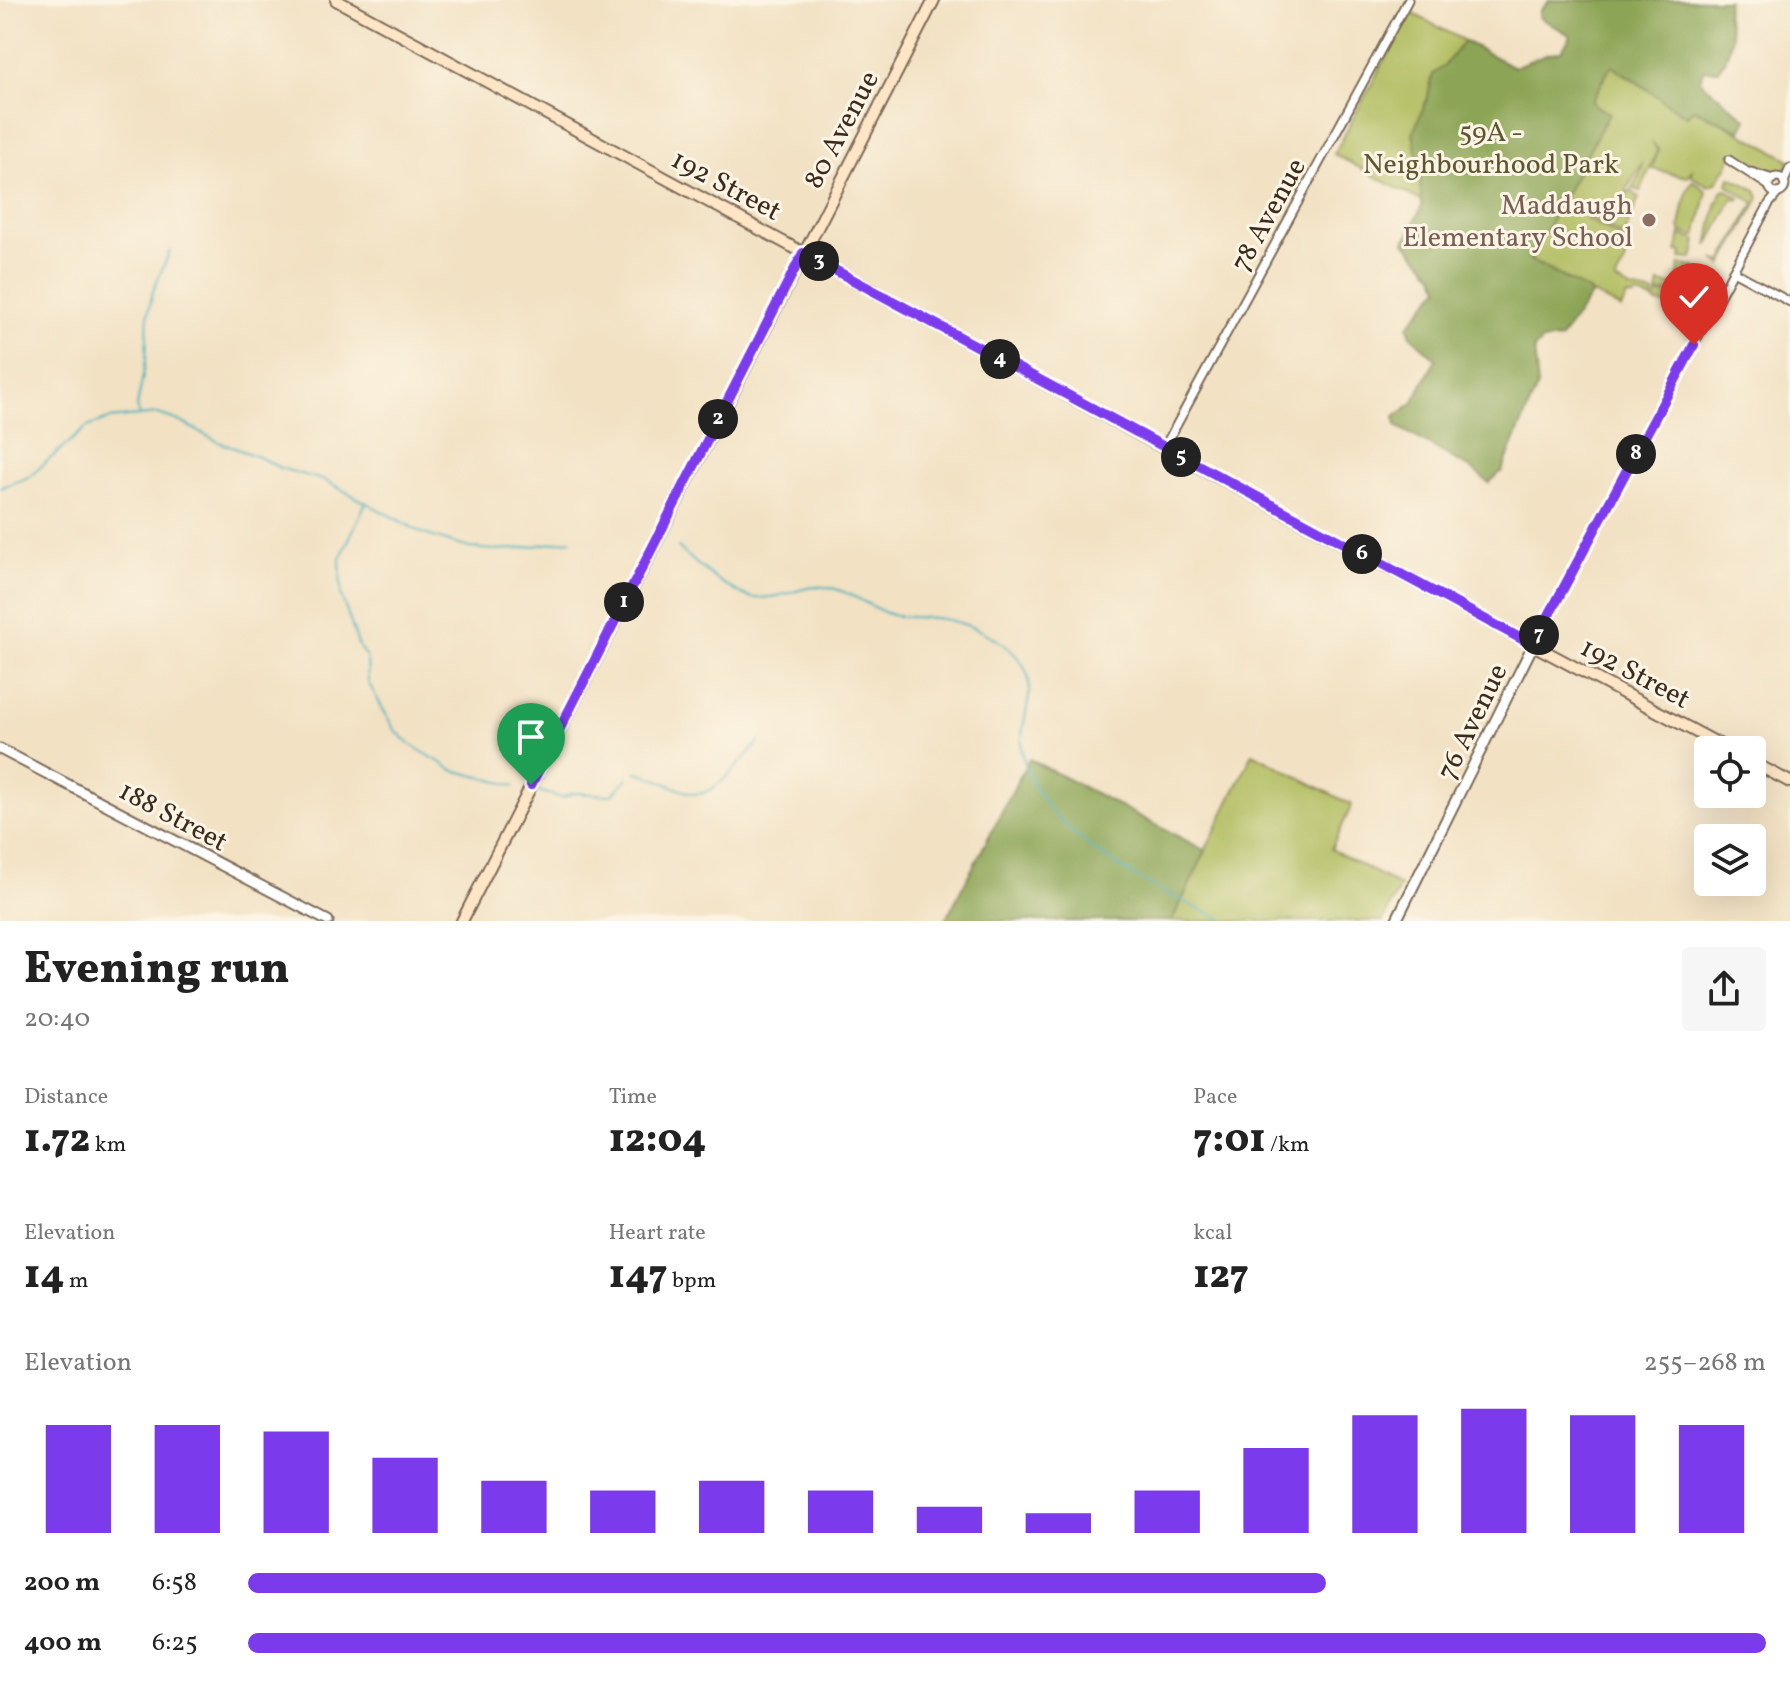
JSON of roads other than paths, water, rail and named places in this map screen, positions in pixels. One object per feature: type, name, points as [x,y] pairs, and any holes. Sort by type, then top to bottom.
[{"type":"main road","name":"192 Street","points":[[337,0],[1704,736]]},
{"type":"main road","name":"80 Avenue","points":[[462,921],[934,0]]},
{"type":"main road","points":[[1766,769],[1790,782]]},
{"type":"street","name":"78 Avenue","points":[[1164,448],[1408,0]]},
{"type":"street","points":[[1729,160],[1776,185]]},
{"type":"street","name":"76 Avenue","points":[[1396,921],[1533,645],[1769,204],[1776,185],[1790,169]]},
{"type":"street","points":[[1733,271],[1790,302]]},
{"type":"street","name":"188 Street","points":[[0,749],[328,921]]},
{"type":"waterway","points":[[139,414],[137,406],[146,360],[148,314],[153,291],[170,251]]},
{"type":"waterway","points":[[0,488],[29,477],[87,427],[109,419],[158,414],[280,468],[326,481],[424,534],[469,548],[516,549],[571,540]]},
{"type":"waterway","points":[[365,504],[340,559],[341,595],[359,647],[367,659],[368,682],[394,729],[411,745],[453,770],[515,786]]},
{"type":"waterway","points":[[678,547],[723,584],[753,598],[813,587],[833,588],[891,615],[950,621],[975,628],[997,640],[1016,655],[1026,670],[1029,699],[1023,730],[1025,765],[1038,792],[1057,817],[1081,840],[1139,879],[1226,921]]},
{"type":"waterway","points":[[636,772],[690,793],[704,793],[731,773],[760,741]]},
{"type":"waterway","points":[[538,791],[562,798],[573,793],[612,795],[628,778]]},
{"type":"place","name":"Maddaugh Elementary School","points":[[1649,220]]},
{"type":"park label","name":"59A - Neighbourhood Park","points":[[1491,147]]}]
